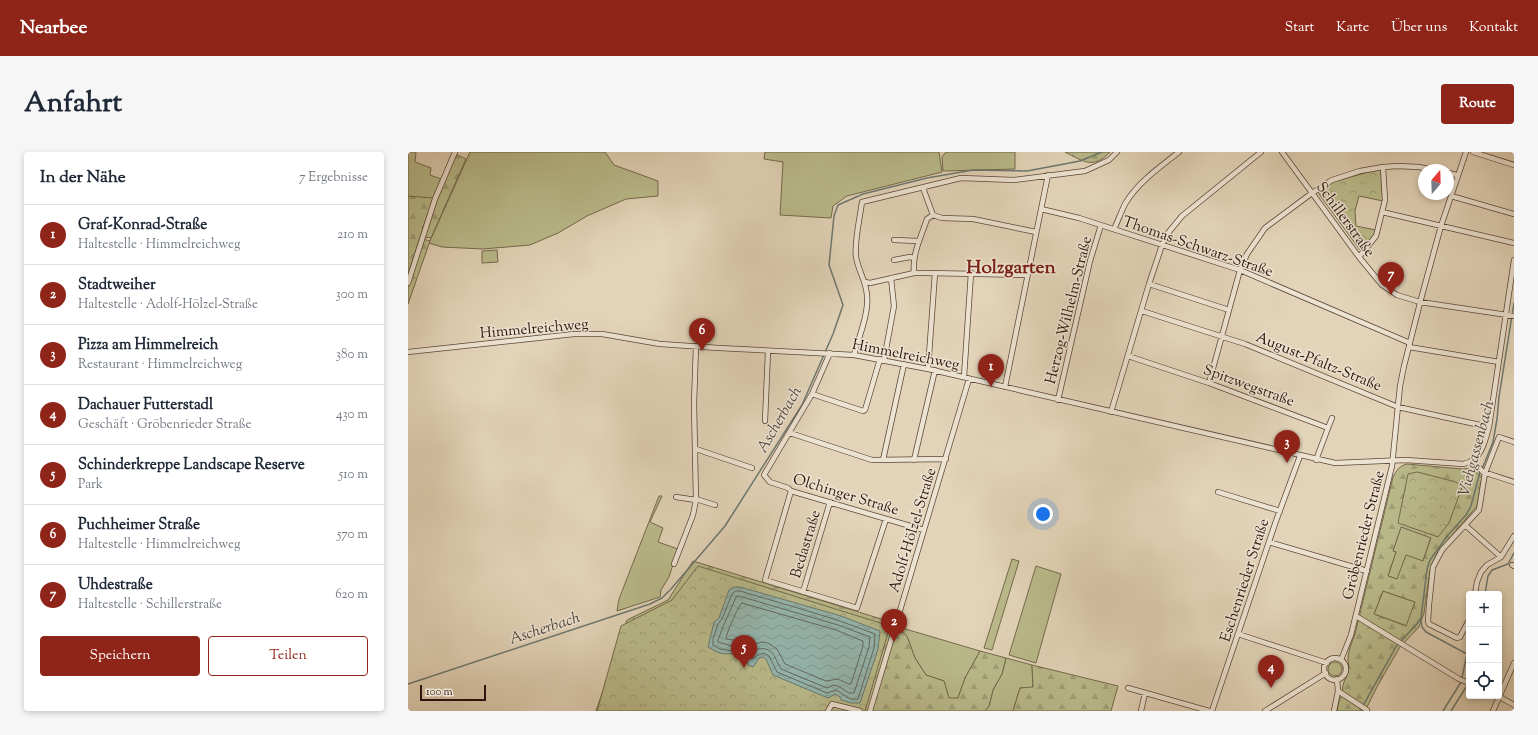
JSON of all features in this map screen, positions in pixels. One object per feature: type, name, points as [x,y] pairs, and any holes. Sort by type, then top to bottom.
[{"type":"street","points":[[408,283],[435,199],[455,152]]},
{"type":"street","points":[[854,355],[866,314],[867,304],[865,282],[856,257],[862,202],[961,178],[1014,180],[1085,171],[1109,160],[1117,152]]},
{"type":"street","points":[[1114,229],[1121,212],[1130,197],[1151,175],[1179,152]]},
{"type":"street","points":[[1111,412],[1149,284],[1162,245],[1169,231],[1180,217],[1262,152]]},
{"type":"street","name":"Schillerstraße","points":[[1282,152],[1358,257],[1382,284],[1397,294],[1420,302],[1514,316]]},
{"type":"street","points":[[1454,186],[1466,152]]},
{"type":"street","points":[[1473,152],[1514,165]]},
{"type":"street","points":[[1209,383],[1240,270],[1247,254],[1266,228],[1312,193],[1332,180],[1360,171],[1383,167],[1410,166],[1418,167]]},
{"type":"street","points":[[1358,257],[1376,236],[1385,200],[1383,167]]},
{"type":"street","points":[[1005,387],[1048,175]]},
{"type":"street","points":[[923,188],[933,215]]},
{"type":"street","points":[[1454,197],[1514,214]]},
{"type":"street","points":[[1393,461],[1400,386],[1420,302],[1450,200]]},
{"type":"street","name":"Thomas-Schwarz-Straße","points":[[1041,209],[1079,218],[1240,270],[1409,345],[1499,362]]},
{"type":"street","points":[[1382,212],[1514,243]]},
{"type":"street","points":[[933,215],[942,218],[973,219],[1036,232]]},
{"type":"street","points":[[914,273],[914,258],[919,241],[927,219],[933,215]]},
{"type":"street","name":"Herzog-Wilhelm-Straße","points":[[1058,400],[1090,261],[1101,225]]},
{"type":"street","points":[[894,240],[919,241]]},
{"type":"street","points":[[894,260],[910,257],[914,258]]},
{"type":"street","points":[[1514,260],[1507,315],[1489,427],[1483,447],[1473,461],[1482,471],[1514,482]]},
{"type":"street","points":[[865,282],[870,283],[914,273],[935,272],[1027,275]]},
{"type":"street","points":[[928,369],[935,272]]},
{"type":"street","name":"Adolf-Hölzel-Straße","points":[[870,711],[946,459],[966,378],[971,273]]},
{"type":"street","points":[[812,394],[863,411],[865,410],[882,359],[894,306],[891,278]]},
{"type":"street","points":[[1149,284],[1229,310]]},
{"type":"street","name":"August-Pfaltz-Straße","points":[[1142,310],[1221,336],[1398,407],[1489,427]]},
{"type":"street","name":"Himmelreichweg","points":[[408,352],[574,334],[602,334],[660,344],[854,355],[935,370],[1316,460],[1335,463],[1393,461]]},
{"type":"street","points":[[674,564],[693,515],[696,499],[694,404],[696,346]]},
{"type":"street","points":[[765,420],[768,350]]},
{"type":"street","points":[[828,353],[812,394],[790,433],[872,460],[946,459]]},
{"type":"street","name":"Spitzwegstraße","points":[[1128,356],[1209,383],[1328,428]]},
{"type":"street","points":[[884,460],[904,364]]},
{"type":"street","points":[[914,460],[935,370]]},
{"type":"street","points":[[1316,460],[1332,418]]},
{"type":"street","name":"Olchinger Straße","points":[[790,433],[764,475],[770,482],[788,488],[791,491],[924,530]]},
{"type":"street","points":[[1466,626],[1460,637],[1456,638],[1432,626],[1428,621],[1433,567],[1442,550],[1479,510],[1482,471],[1499,437],[1514,442]]},
{"type":"street","points":[[696,449],[752,468]]},
{"type":"street","name":"Eschenrieder Straße","points":[[1212,711],[1269,542],[1300,456]]},
{"type":"street","points":[[1391,472],[1404,460]]},
{"type":"street","name":"Gröbenrieder Straße","points":[[1337,679],[1342,677],[1346,671],[1345,664],[1341,660],[1351,635],[1356,616],[1393,461],[1404,460],[1457,464],[1469,463],[1473,461]]},
{"type":"street","points":[[791,491],[765,580],[803,592],[858,608],[886,519]]},
{"type":"street","points":[[1218,492],[1280,511]]},
{"type":"street","points":[[676,497],[696,499],[715,505]]},
{"type":"street","name":"Bedastraße","points":[[803,592],[830,502]]},
{"type":"street","points":[[1465,525],[1500,557]]},
{"type":"street","points":[[1476,591],[1477,582],[1482,572],[1487,565],[1500,557],[1514,536]]},
{"type":"street","points":[[1269,542],[1367,571]]},
{"type":"street","points":[[1356,616],[1466,682]]},
{"type":"street","points":[[1238,634],[1327,663]]},
{"type":"street","points":[[1334,711],[1338,691],[1337,679],[1332,679],[1326,674],[1324,669],[1327,663],[1332,659],[1341,660]]},
{"type":"street","points":[[1502,688],[1514,663]]},
{"type":"street","points":[[1266,711],[1326,674]]},
{"type":"street","points":[[1128,688],[1209,711]]},
{"type":"street","points":[[1338,691],[1367,710]]},
{"type":"street","points":[[1141,711],[1145,693]]},
{"type":"street","points":[[1493,711],[1497,699]]},
{"type":"street","points":[[1502,699],[1514,705]]},
{"type":"street","points":[[828,711],[832,704],[860,711]]},
{"type":"green space","points":[[408,152],[416,152],[415,162],[431,168],[430,175],[441,179],[433,198],[408,198]]},
{"type":"green space","points":[[470,152],[605,152],[614,165],[658,181],[658,196],[626,199],[587,216],[558,233],[530,245],[483,249],[442,247],[429,243]]},
{"type":"green space","points":[[765,152],[939,152],[942,172],[847,196],[833,206],[831,218],[780,215],[783,162],[764,159]]},
{"type":"green space","points":[[946,152],[1015,152],[1015,169],[943,171],[942,157]]},
{"type":"green space","points":[[1065,152],[1110,152],[1098,161],[1088,162]]},
{"type":"green space","points":[[455,154],[466,159],[431,238],[424,237],[436,199]]},
{"type":"green space","points":[[1379,169],[1381,171],[1383,201],[1359,196],[1355,211],[1356,226],[1376,230],[1368,245],[1360,250],[1318,191],[1333,182]]},
{"type":"green space","points":[[408,196],[433,198],[408,274]]},
{"type":"green space","points":[[423,239],[430,241],[408,304],[408,288]]},
{"type":"green space","points":[[497,250],[498,262],[482,263],[482,251]]},
{"type":"green space","points":[[1407,464],[1462,469],[1471,468],[1482,477],[1477,506],[1437,553],[1430,570],[1424,613],[1419,627],[1400,647],[1365,711],[1337,711],[1339,701],[1343,693],[1343,685],[1349,670],[1349,650],[1355,634],[1393,477],[1398,469]],"holes":[[[1401,527],[1431,538],[1423,561],[1406,555],[1397,579],[1388,576],[1396,552],[1393,551]],[[1383,591],[1415,602],[1406,626],[1374,614]]]},
{"type":"green space","points":[[1417,472],[1456,482],[1462,487],[1449,523],[1438,537],[1398,523],[1408,474]]},
{"type":"green space","points":[[659,496],[662,496],[650,522],[663,528],[658,542],[678,549],[669,577],[661,590],[660,597],[617,611],[619,599]]},
{"type":"green space","points":[[1401,527],[1431,537],[1423,561],[1397,579],[1388,576],[1396,552],[1393,551]]},
{"type":"green space","points":[[1012,559],[1019,561],[992,650],[984,648]]},
{"type":"green space","points":[[693,561],[891,622],[907,636],[915,658],[926,675],[944,681],[949,698],[958,698],[965,678],[980,651],[1006,658],[1002,674],[993,690],[989,706],[985,711],[596,711],[627,620],[668,600]]},
{"type":"green space","points":[[698,566],[890,626],[865,711],[597,711],[621,626],[672,600]]},
{"type":"green space","points":[[1036,566],[1061,574],[1036,663],[1009,655]]},
{"type":"green space","points":[[1383,591],[1415,602],[1407,626],[1374,614]]},
{"type":"green space","points":[[902,628],[980,651],[965,678],[958,698],[949,699],[944,681],[926,675],[915,658],[907,637],[901,631]]},
{"type":"green space","points":[[1006,658],[1032,665],[1033,688],[1020,688],[1013,711],[985,711],[989,706],[993,690],[1002,674]]},
{"type":"green space","points":[[1332,662],[1338,662],[1342,666],[1342,672],[1338,676],[1332,676],[1328,672],[1328,666]]},
{"type":"green space","points":[[1032,665],[1118,686],[1111,711],[1013,711],[1020,688],[1033,687]]},
{"type":"water","points":[[735,587],[740,587],[841,616],[880,631],[878,649],[860,703],[851,703],[841,700],[840,697],[835,694],[828,698],[773,675],[766,659],[763,657],[759,658],[753,667],[748,665],[746,656],[740,654],[720,653],[708,647],[714,622],[719,618],[729,590]]},
{"type":"waterway","name":"Ascherbach","points":[[408,684],[650,604],[662,598],[671,589],[725,526],[802,405],[833,334],[843,305],[829,265],[834,216],[838,205],[863,194],[927,178],[973,170],[1027,171],[1080,161],[1102,152]]},
{"type":"waterway","name":"Viehgassenbach","points":[[1482,469],[1493,442],[1514,303]]},
{"type":"waterway","name":"Viehgassenbach","points":[[1360,711],[1397,645],[1421,618],[1427,569],[1430,560],[1448,535],[1466,515],[1471,506],[1480,472]]},
{"type":"waterway","points":[[1486,591],[1488,576],[1492,570],[1508,564],[1514,553]]},
{"type":"waterway","points":[[1421,620],[1422,627],[1426,632],[1466,653]]},
{"type":"waterway","points":[[1443,711],[1461,682],[1466,659]]},
{"type":"waterway","points":[[1451,711],[1466,687]]},
{"type":"place","name":"Uhdestraße","points":[[1391,295]]},
{"type":"place","name":"Puchheimer Straße","points":[[702,351]]},
{"type":"place","name":"Graf-Konrad-Straße","points":[[991,387]]},
{"type":"place","name":"Pizza am Himmelreich","points":[[1287,463]]},
{"type":"place","name":"Stadtweiher","points":[[894,642]]},
{"type":"place","name":"Schinderkreppe Landscape Reserve","points":[[744,668]]},
{"type":"place","name":"Dachauer Futterstadl","points":[[1271,688]]},
{"type":"district","name":"Holzgarten","points":[[1011,266]]}]
